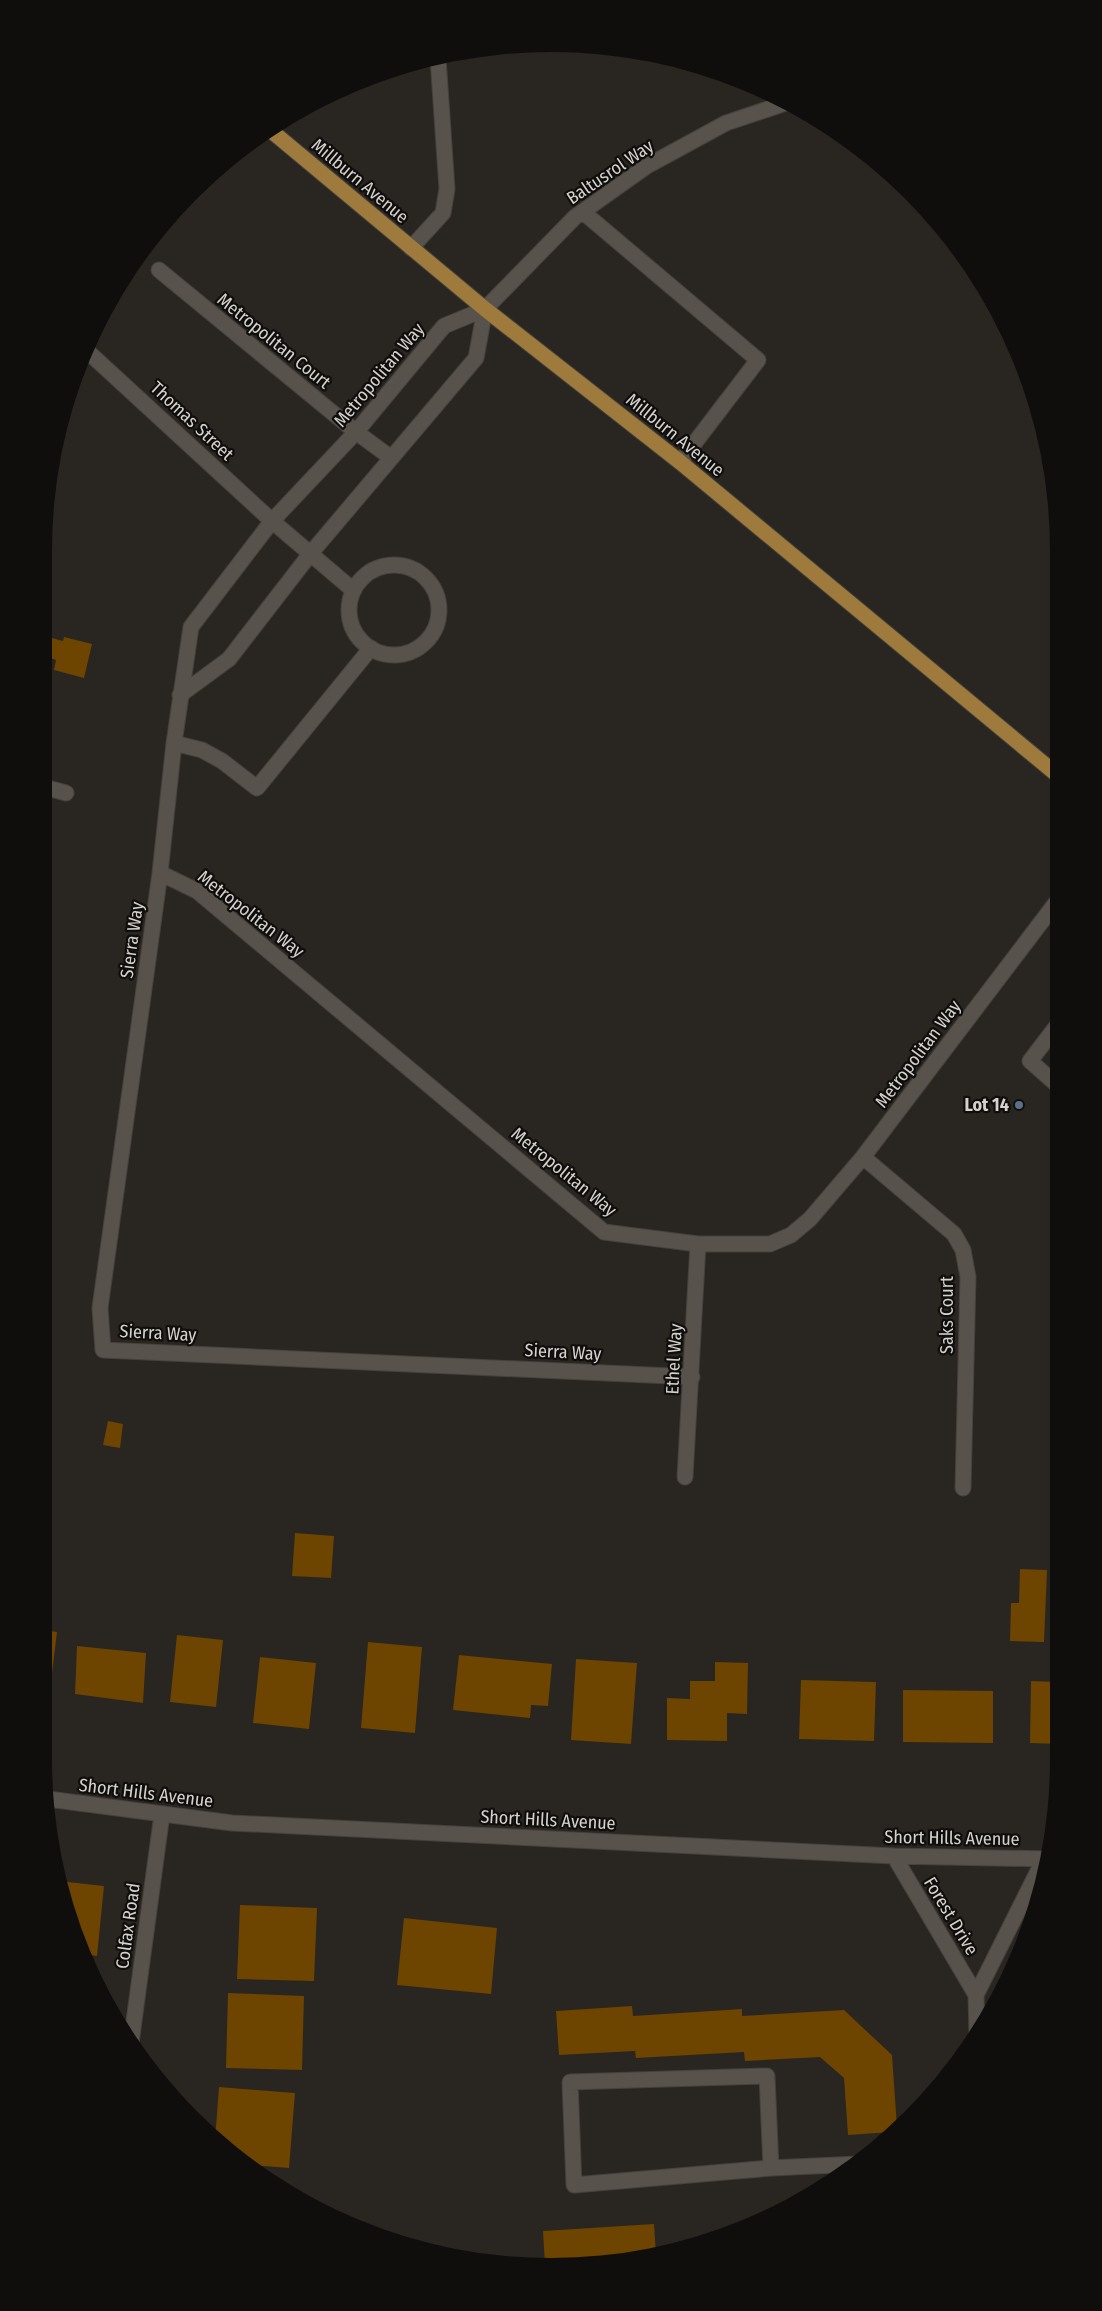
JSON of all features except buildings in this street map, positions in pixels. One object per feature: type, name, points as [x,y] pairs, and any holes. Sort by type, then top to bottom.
[{"type":"main road","name":"Millburn Avenue","points":[[277,135],[485,309],[680,462],[1050,769]]},
{"type":"street","points":[[411,248],[443,213],[448,189],[439,65]]},
{"type":"street","name":"Baltusrol Way","points":[[485,309],[583,212],[647,166],[726,123],[776,106]]},
{"type":"street","points":[[583,212],[758,360],[680,462]]},
{"type":"street","name":"Metropolitan Court","points":[[159,270],[356,432],[390,457]]},
{"type":"street","points":[[180,694],[229,659],[311,553],[390,457],[476,358],[485,309]]},
{"type":"street","name":"Metropolitan Way","points":[[485,309],[444,326],[356,432],[272,521],[191,627],[180,694],[160,873],[197,891],[604,1232],[698,1244],[770,1244],[791,1235],[810,1219],[863,1157],[1050,911]]},
{"type":"street","name":"Thomas Street","points":[[92,356],[272,521],[353,590]]},
{"type":"street","points":[[390,565],[406,566],[429,582],[436,594],[439,608],[438,622],[432,635],[423,645],[411,652],[396,655],[381,653],[371,648],[356,635],[350,620],[349,605],[353,590],[363,577],[375,569],[390,565]]},
{"type":"street","points":[[174,743],[202,750],[222,761],[257,788],[371,648]]},
{"type":"street","points":[[52,789],[66,792]]},
{"type":"street","name":"Sierra Way","points":[[160,873],[100,1308],[103,1350],[692,1377]]},
{"type":"street","points":[[1050,1035],[1030,1061],[1050,1079]]},
{"type":"street","name":"Saks Court","points":[[863,1157],[954,1234],[962,1250],[968,1277],[963,1488]]},
{"type":"street","name":"Ethel Way","points":[[686,1477],[698,1244]]},
{"type":"street","name":"Short Hills Avenue","points":[[55,1800],[232,1823],[894,1856],[1040,1859]]},
{"type":"street","name":"Colfax Road","points":[[133,2032],[162,1814]]},
{"type":"street","name":"Forest Drive","points":[[894,1856],[976,1995]]},
{"type":"street","name":"Forest Drive","points":[[977,2019],[976,1995],[1035,1881]]},
{"type":"street","points":[[771,2168],[767,2076],[570,2082],[574,2185],[771,2168],[841,2165]]},
{"type":"place","name":"Lot 14","points":[[1019,1105]]}]
